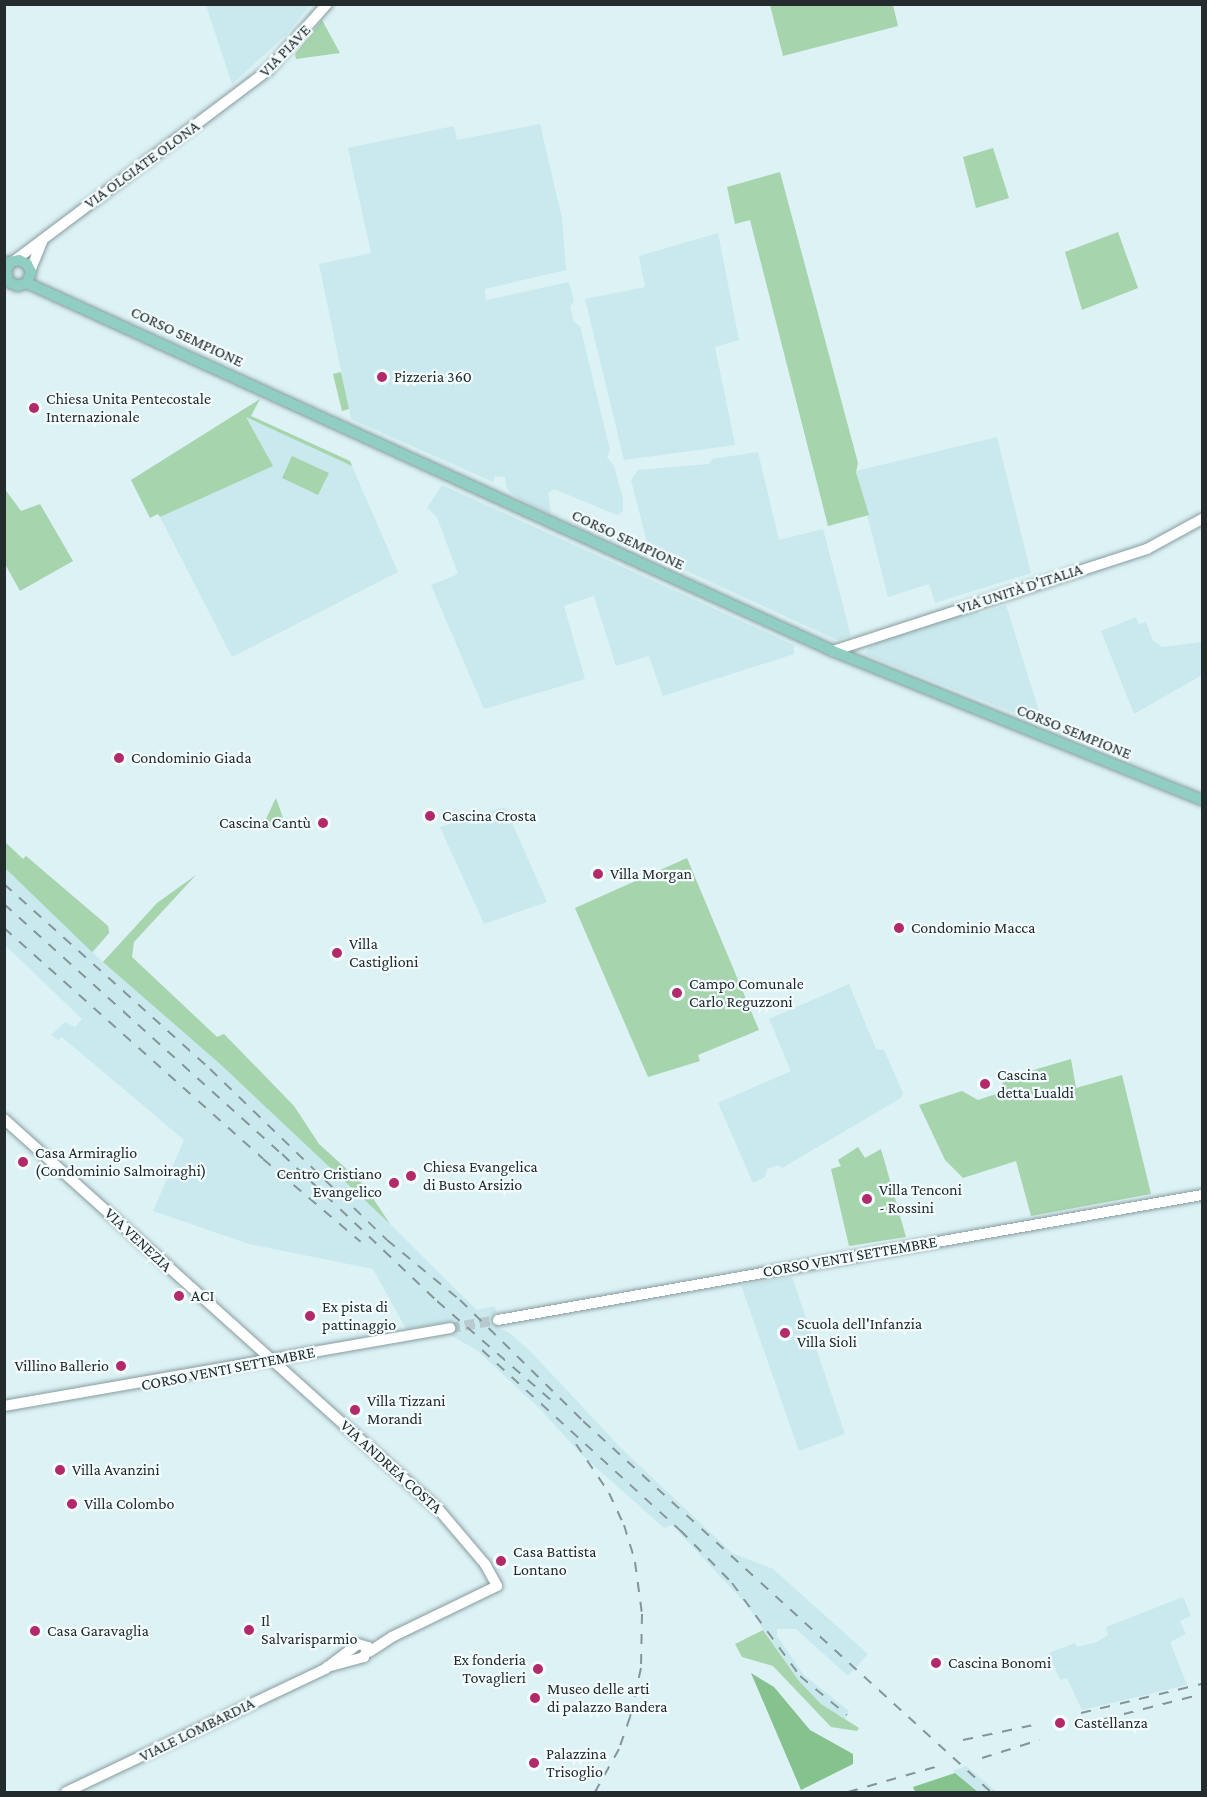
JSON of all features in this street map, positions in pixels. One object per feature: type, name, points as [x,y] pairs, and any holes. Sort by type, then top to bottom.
[{"type":"main road","name":"CORSO SEMPIONE","points":[[30,274],[14,285],[5,273],[10,262],[25,262],[30,274],[49,290],[833,651],[1203,800]]},
{"type":"street","name":"VIA PIAVE","points":[[239,93],[274,65],[327,4]]},
{"type":"street","name":"VIA OLGIATE OLONA","points":[[10,262],[239,93]]},
{"type":"street","name":"VIA OLGIATE OLONA","points":[[30,274],[34,254],[45,237]]},
{"type":"street","name":"VIA UNITÀ D'ITALIA","points":[[833,651],[1147,549],[1203,519]]},
{"type":"street","name":"VIA VENEZIA","points":[[4,1119],[272,1360]]},
{"type":"street","name":"CORSO VENTI SETTEMBRE","points":[[498,1320],[1203,1195]]},
{"type":"street","name":"CORSO VENTI SETTEMBRE","points":[[4,1406],[450,1329]]},
{"type":"street","name":"VIA ANDREA COSTA","points":[[272,1360],[449,1520],[497,1586]]},
{"type":"street","name":"VIALE LOMBARDIA","points":[[66,1792],[497,1586]]},
{"type":"shaded area","points":[[206,4],[310,5],[287,34],[232,84]]},
{"type":"shaded area","points":[[540,124],[562,218],[566,270],[485,289],[486,300],[569,282],[574,301],[570,307],[574,322],[580,326],[610,450],[607,457],[614,466],[623,499],[623,511],[617,515],[554,489],[548,493],[551,514],[516,497],[507,489],[505,477],[495,476],[493,482],[351,419],[319,264],[371,253],[348,148],[454,126],[457,140]]},
{"type":"shaded area","points":[[718,233],[739,340],[715,347],[735,445],[624,460],[585,299],[645,287],[639,256]]},
{"type":"shaded area","points":[[240,414],[352,466],[398,572],[232,657],[160,517],[171,512]]},
{"type":"shaded area","points":[[997,437],[1031,573],[935,603],[929,584],[888,597],[856,471]]},
{"type":"shaded area","points":[[758,452],[779,540],[823,529],[851,636],[837,640],[661,559],[648,546],[631,480],[638,470],[709,464],[712,459]]},
{"type":"shaded area","points":[[442,485],[794,645],[794,654],[663,696],[649,656],[616,666],[594,596],[564,606],[585,679],[484,709],[431,585],[458,574],[437,517],[427,508]]},
{"type":"shaded area","points":[[1006,605],[1043,724],[865,654],[870,646],[898,633],[978,608],[979,614]]},
{"type":"shaded area","points":[[1136,617],[1139,624],[1146,622],[1153,641],[1162,647],[1202,642],[1202,675],[1134,714],[1101,631]]},
{"type":"shaded area","points":[[505,807],[547,902],[484,924],[440,827]]},
{"type":"shaded area","points":[[5,842],[23,859],[26,856],[108,926],[110,932],[93,953],[103,962],[119,945],[217,1037],[224,1034],[294,1106],[319,1144],[364,1185],[390,1224],[452,1286],[477,1310],[495,1306],[500,1329],[510,1333],[530,1351],[621,1448],[732,1553],[773,1569],[868,1654],[848,1676],[796,1629],[777,1629],[777,1636],[804,1675],[849,1711],[845,1719],[821,1704],[799,1681],[746,1604],[672,1525],[664,1528],[580,1453],[540,1409],[478,1351],[452,1336],[449,1322],[406,1329],[373,1269],[249,1244],[153,1211],[184,1140],[62,1037],[58,1040],[51,1035],[65,1022],[75,1027],[82,1019],[5,945]]},
{"type":"shaded area","points":[[849,984],[876,1049],[884,1050],[903,1093],[901,1098],[782,1168],[778,1165],[767,1169],[765,1177],[753,1183],[718,1103],[791,1071],[769,1019]]},
{"type":"shaded area","name":"Scuola dell'Infanzia Villa Sioli","points":[[792,1277],[845,1434],[799,1451],[741,1285]]},
{"type":"shaded area","points":[[1183,1597],[1191,1616],[1180,1621],[1186,1634],[1170,1642],[1187,1685],[1082,1710],[1067,1678],[1060,1680],[1049,1653],[1075,1643],[1077,1647],[1097,1642],[1108,1635],[1106,1627]]},
{"type":"shaded area","points":[[966,1766],[997,1792],[978,1792],[953,1771]]},
{"type":"green space","points":[[770,5],[893,5],[898,26],[783,56]]},
{"type":"green space","points":[[322,20],[340,53],[296,59],[295,54]]},
{"type":"green space","points":[[993,148],[1009,198],[976,208],[963,157]]},
{"type":"green space","points":[[780,172],[858,463],[856,472],[869,515],[828,526],[750,220],[735,224],[727,187]]},
{"type":"green space","points":[[1118,232],[1138,288],[1082,310],[1065,252]]},
{"type":"green space","points":[[341,372],[349,409],[342,411],[333,374]]},
{"type":"green space","points":[[260,399],[251,416],[350,461],[352,466],[246,417],[273,466],[160,517],[158,514],[150,518],[131,480]]},
{"type":"green space","points":[[292,456],[329,473],[318,495],[282,478]]},
{"type":"green space","points":[[4,488],[21,511],[40,504],[73,561],[20,591],[5,564]]},
{"type":"green space","points":[[276,798],[283,818],[266,825],[265,821]]},
{"type":"green space","points":[[5,842],[23,859],[26,856],[108,926],[109,933],[92,952],[5,868]]},
{"type":"green space","name":"Campo Comunale Carlo Reguzzoni","points":[[687,858],[759,1030],[698,1055],[700,1061],[648,1077],[575,908]]},
{"type":"green space","points":[[196,875],[134,942],[132,957],[217,1037],[224,1034],[294,1106],[319,1144],[364,1185],[390,1224],[219,1063],[103,962],[157,903]]},
{"type":"green space","points":[[1071,1059],[1076,1088],[1122,1075],[1151,1194],[1031,1216],[1016,1161],[963,1178],[945,1160],[919,1105],[962,1091],[978,1100],[1002,1092],[1003,1079]]},
{"type":"green space","points":[[858,1147],[865,1158],[881,1149],[906,1237],[849,1246],[831,1169],[841,1166],[838,1160]]},
{"type":"green space","points":[[763,1630],[799,1681],[821,1704],[859,1728],[857,1731],[831,1727],[773,1666],[742,1657],[735,1644]]},
{"type":"green space","points":[[751,1673],[774,1687],[810,1730],[853,1754],[853,1764],[801,1790]]},
{"type":"green space","points":[[955,1773],[978,1792],[915,1792],[913,1787]]},
{"type":"tunnel","points":[[450,1328],[498,1320]]},
{"type":"railway","points":[[4,884],[210,1069],[387,1240],[460,1300],[583,1421],[991,1792]]},
{"type":"railway","points":[[4,904],[282,1154],[437,1301],[552,1401]]},
{"type":"railway","points":[[4,928],[263,1159],[361,1242]]},
{"type":"railway","points":[[482,1350],[680,1530],[732,1583],[800,1676],[847,1715]]},
{"type":"railway","points":[[576,1444],[609,1493],[624,1525],[635,1562],[642,1614],[641,1668],[630,1717],[619,1749],[595,1792]]},
{"type":"railway","points":[[1081,1713],[1202,1684]]},
{"type":"railway","points":[[1085,1724],[1202,1694]]},
{"type":"railway","points":[[963,1740],[1033,1725]]},
{"type":"railway","points":[[982,1758],[1039,1740]]},
{"type":"railway","points":[[848,1792],[942,1765]]},
{"type":"place","name":"Pizzeria 360","points":[[382,377]]},
{"type":"place","name":"Chiesa Unita Pentecostale Internazionale","points":[[34,408]]},
{"type":"place","name":"Condominio Giada","points":[[119,758]]},
{"type":"place","name":"Cascina Crosta","points":[[430,816]]},
{"type":"place","name":"Cascina Cantù","points":[[323,823]]},
{"type":"place","name":"Villa Morgan","points":[[598,874]]},
{"type":"place","name":"Condominio Macca","points":[[899,928]]},
{"type":"place","name":"Villa Castiglioni","points":[[337,953]]},
{"type":"place","name":"Campo Comunale Carlo Reguzzoni","points":[[677,993]]},
{"type":"place","name":"Cascina detta Lualdi","points":[[985,1084]]},
{"type":"place","name":"Casa Armiraglio (Condominio Salmoiraghi)","points":[[23,1162]]},
{"type":"place","name":"Chiesa Evangelica di Busto Arsizio","points":[[411,1176]]},
{"type":"place","name":"Centro Cristiano Evangelico","points":[[394,1183]]},
{"type":"place","name":"Villa Tenconi - Rossini","points":[[867,1199]]},
{"type":"place","name":"ACI","points":[[179,1296]]},
{"type":"place","name":"Ex pista di pattinaggio","points":[[310,1316]]},
{"type":"place","name":"Scuola dell'Infanzia Villa Sioli","points":[[785,1333]]},
{"type":"place","name":"Villino Ballerio","points":[[121,1366]]},
{"type":"place","name":"Villa Tizzani Morandi","points":[[355,1410]]},
{"type":"place","name":"Villa Avanzini","points":[[60,1470]]},
{"type":"place","name":"Villa Colombo","points":[[72,1504]]},
{"type":"place","name":"Casa Battista Lontano","points":[[501,1561]]},
{"type":"place","name":"Il Salvarisparmio","points":[[249,1630]]},
{"type":"place","name":"Casa Garavaglia","points":[[35,1631]]},
{"type":"place","name":"Cascina Bonomi","points":[[936,1663]]},
{"type":"place","name":"Ex fonderia Tovaglieri","points":[[538,1669]]},
{"type":"place","name":"Museo delle arti di palazzo Bandera","points":[[535,1698]]},
{"type":"place","name":"Castellanza","points":[[1060,1723]]},
{"type":"place","name":"Palazzina Trisoglio","points":[[534,1763]]}]
